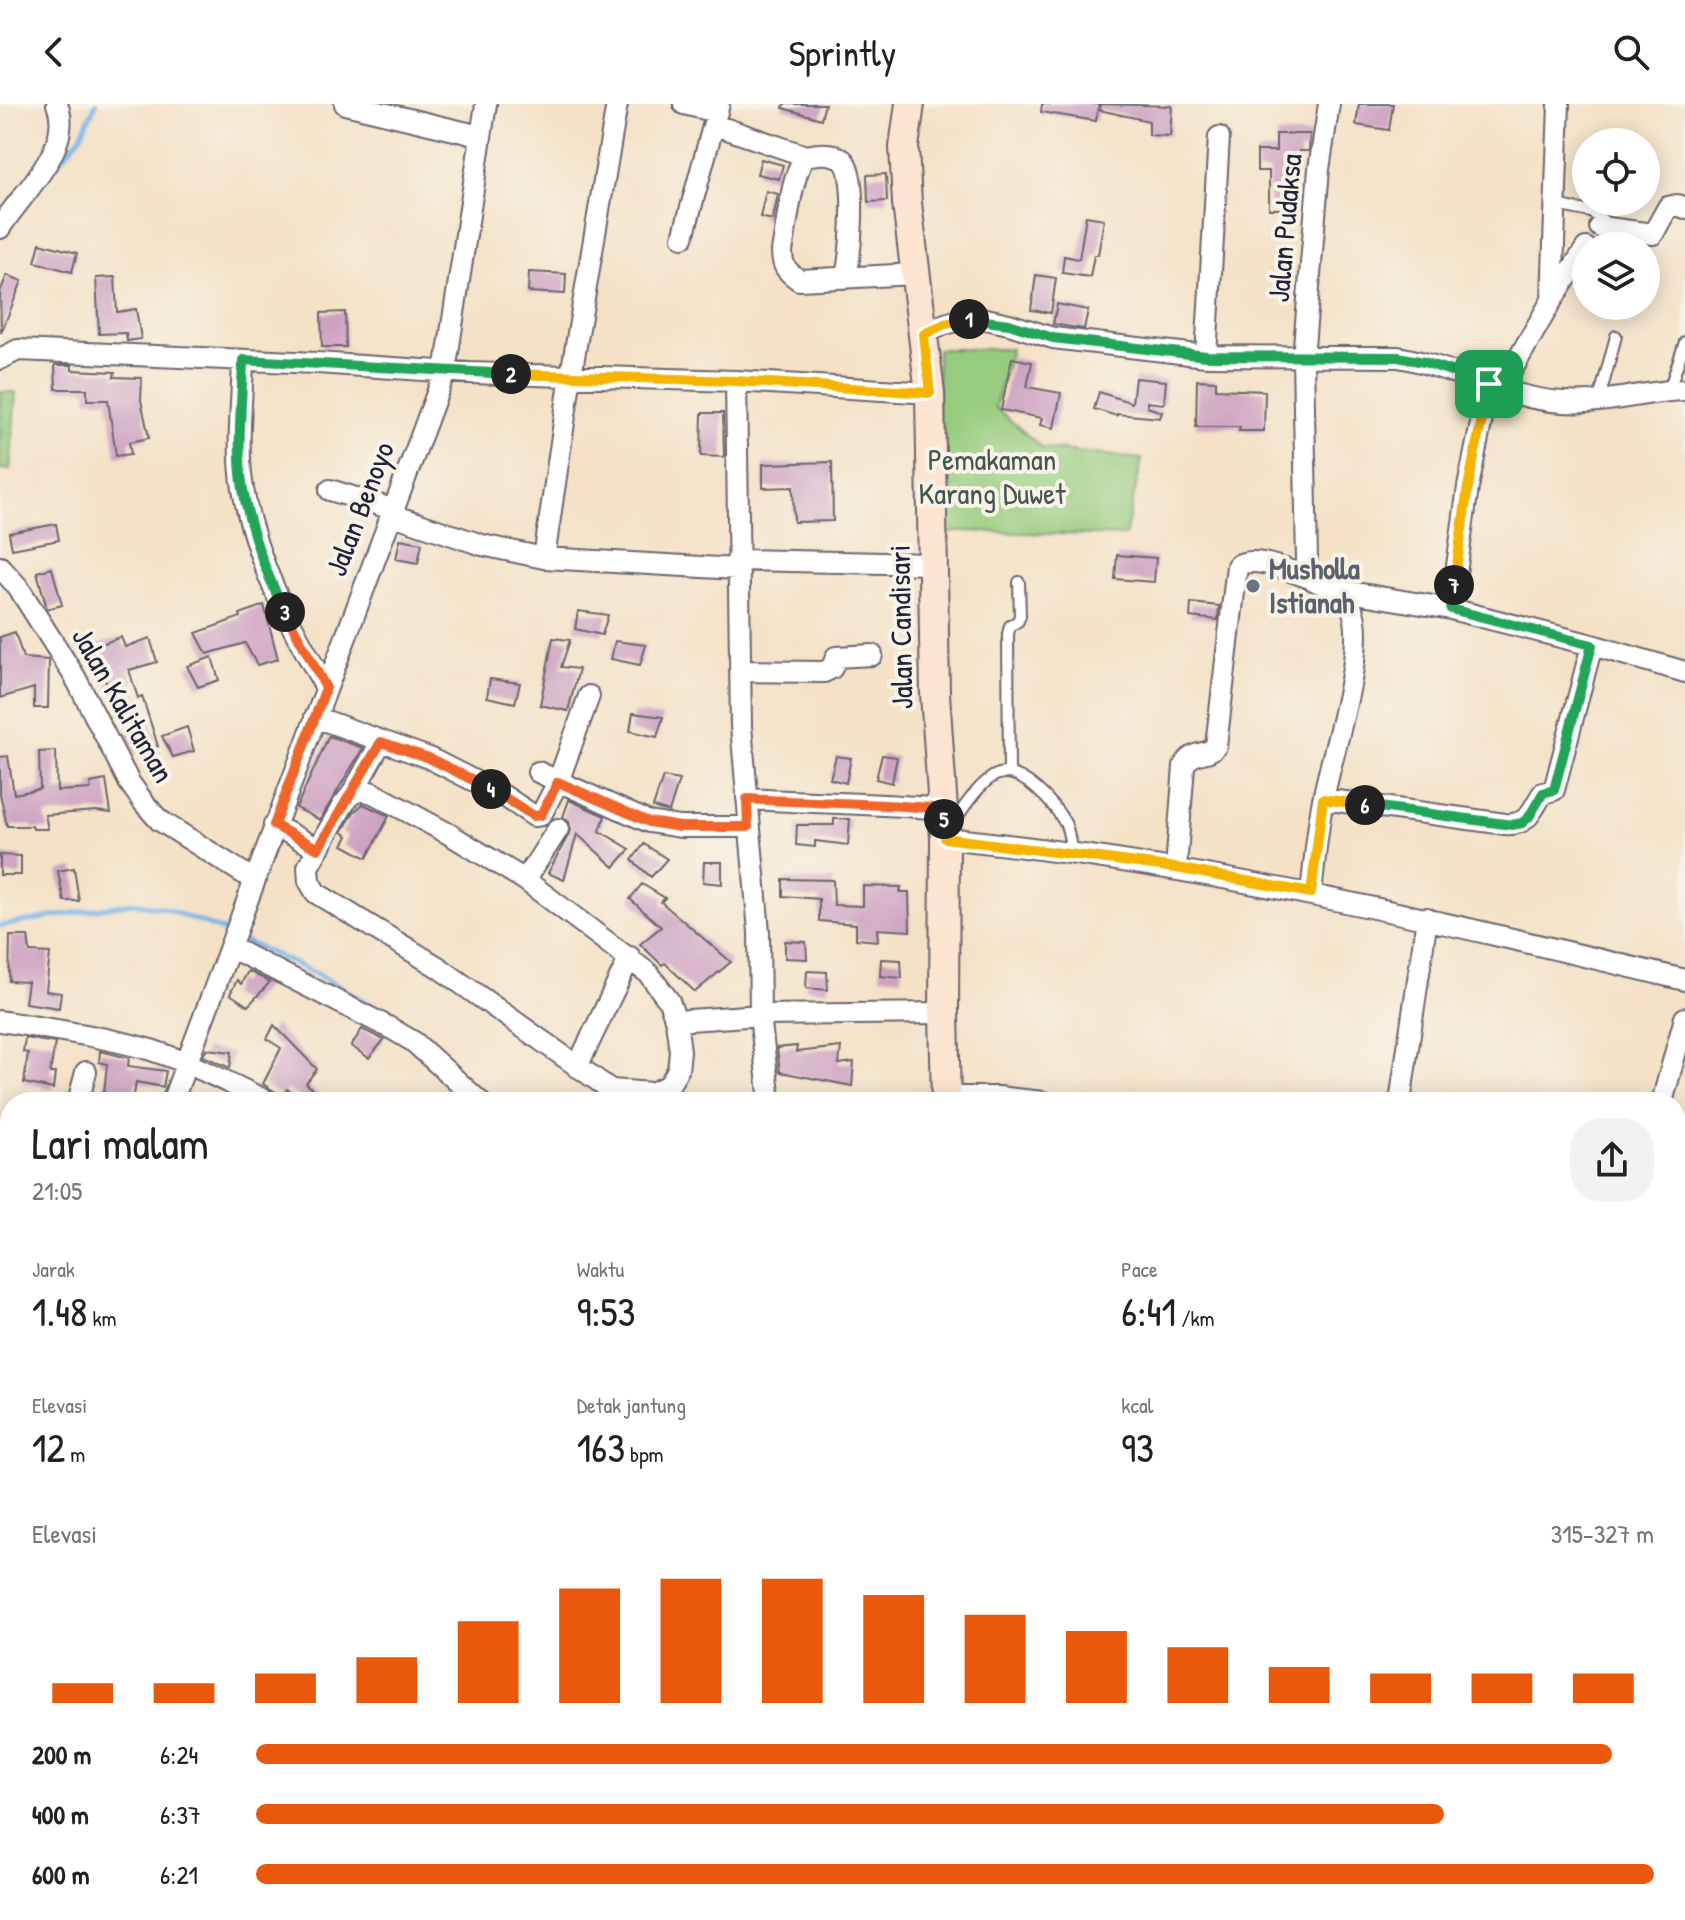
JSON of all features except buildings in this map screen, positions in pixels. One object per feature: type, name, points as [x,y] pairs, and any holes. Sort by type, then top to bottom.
[{"type":"street","points":[[0,228],[54,148],[61,118],[57,104]]},
{"type":"street","points":[[345,104],[480,136]]},
{"type":"street","name":"Jalan Benoyo","points":[[176,1092],[445,372],[486,104]]},
{"type":"street","points":[[544,558],[617,104]]},
{"type":"street","points":[[684,104],[717,114],[806,156],[832,155],[844,161],[849,171],[851,208],[846,278]]},
{"type":"street","name":"Jalan Candisari","points":[[910,104],[904,147],[907,203],[930,393],[935,694],[947,838],[946,1092]]},
{"type":"street","name":"Jalan Pudaksa","points":[[1308,577],[1303,358],[1319,169],[1329,104]]},
{"type":"street","points":[[1552,300],[1559,104]]},
{"type":"street","points":[[683,237],[717,114]]},
{"type":"street","points":[[1206,356],[1219,137]]},
{"type":"street","points":[[806,156],[797,175],[782,251],[782,264],[787,272],[799,280],[915,274]]},
{"type":"street","points":[[1597,232],[1604,221],[1653,234],[1668,207],[1677,205],[1685,208]]},
{"type":"street","points":[[1451,609],[1468,487],[1495,387],[1572,270]]},
{"type":"street","points":[[924,334],[954,321],[986,319],[1053,338],[1206,356],[1398,357],[1424,362],[1544,400],[1599,402],[1677,390]]},
{"type":"street","points":[[8,356],[243,360],[445,372],[736,381],[930,393]]},
{"type":"street","points":[[243,360],[240,458],[253,533],[281,605],[326,688]]},
{"type":"street","points":[[736,381],[740,671],[748,827],[759,932],[760,1015],[769,1092]]},
{"type":"street","points":[[330,490],[482,545],[544,558],[737,564],[934,564]]},
{"type":"street","points":[[1176,868],[1184,766],[1194,754],[1210,752],[1216,746],[1237,566],[1243,562],[1254,563],[1308,577],[1332,589],[1350,605],[1357,625],[1355,653],[1323,799],[1311,893]]},
{"type":"street","name":"Jalan Kalitaman","points":[[0,567],[18,587],[75,677],[129,782],[144,803],[159,820],[254,880]]},
{"type":"street","points":[[1332,589],[1451,609],[1685,672]]},
{"type":"street","points":[[1323,799],[1505,824],[1522,823],[1532,814],[1543,793],[1554,790],[1592,645]]},
{"type":"street","points":[[740,671],[826,672],[832,668],[836,657],[872,655]]},
{"type":"street","points":[[315,717],[429,758],[471,778],[534,816],[541,815],[558,782],[589,696]]},
{"type":"street","points":[[381,742],[318,849],[307,874],[316,893],[438,967],[611,1090],[638,1092]]},
{"type":"street","points":[[538,772],[649,822],[680,827],[748,827]]},
{"type":"street","points":[[352,794],[362,790],[373,793],[449,834],[525,880],[648,973],[669,1001],[676,1021],[680,1051],[678,1070],[669,1085],[654,1092]]},
{"type":"street","points":[[747,799],[832,804],[878,803],[943,809]]},
{"type":"street","points":[[274,825],[318,849]]},
{"type":"street","points":[[525,880],[558,829]]},
{"type":"street","points":[[947,838],[1176,868],[1311,893],[1685,980]]},
{"type":"street","points":[[1401,1092],[1427,918]]},
{"type":"street","points":[[233,940],[414,1042],[469,1092]]},
{"type":"street","points":[[577,1067],[630,957]]},
{"type":"street","points":[[676,1021],[760,1015],[944,1013]]},
{"type":"street","points":[[1666,1092],[1679,1062],[1685,1018]]},
{"type":"street","points":[[0,1021],[123,1043],[186,1063],[248,1092]]},
{"type":"street","points":[[81,1092],[86,1072]]},
{"type":"lane","points":[[1556,205],[1591,212],[1604,221]]},
{"type":"lane","points":[[1599,402],[1616,336]]},
{"type":"lane","points":[[1677,390],[1685,342]]},
{"type":"lane","points":[[1009,773],[1008,634],[1010,626],[1020,616],[1019,582]]},
{"type":"lane","points":[[947,838],[969,800],[995,775],[1009,773],[1031,784],[1057,812],[1066,825],[1071,854]]},
{"type":"green space","name":"Pemakaman Karang Duwet","points":[[937,349],[1011,349],[995,407],[1042,448],[1142,459],[1125,536],[963,531],[940,535]]},
{"type":"green space","points":[[0,392],[16,392],[10,470],[0,469]]},
{"type":"waterway","points":[[55,167],[80,137],[96,104]]},
{"type":"waterway","points":[[0,926],[131,903],[164,908],[231,934]]},
{"type":"waterway","points":[[240,939],[319,975],[394,1019]]},
{"type":"place","name":"Musholla Istianah","points":[[1253,586]]},
{"type":"route","points":[[963,319],[986,319],[1053,338],[1206,356],[1398,357],[1424,362],[1489,384],[1468,487],[1451,609],[1592,645],[1554,790],[1543,793],[1532,814],[1522,823],[1512,825],[1323,799],[1311,893],[1176,868],[945,838],[943,809],[878,803],[832,804],[747,799],[748,827],[680,827],[649,822],[558,782],[541,815],[534,816],[471,778],[429,758],[381,742],[318,849],[274,825],[326,688],[293,631],[269,579],[253,533],[240,458],[243,360],[398,370],[736,381],[930,393],[924,334],[963,319]]}]
